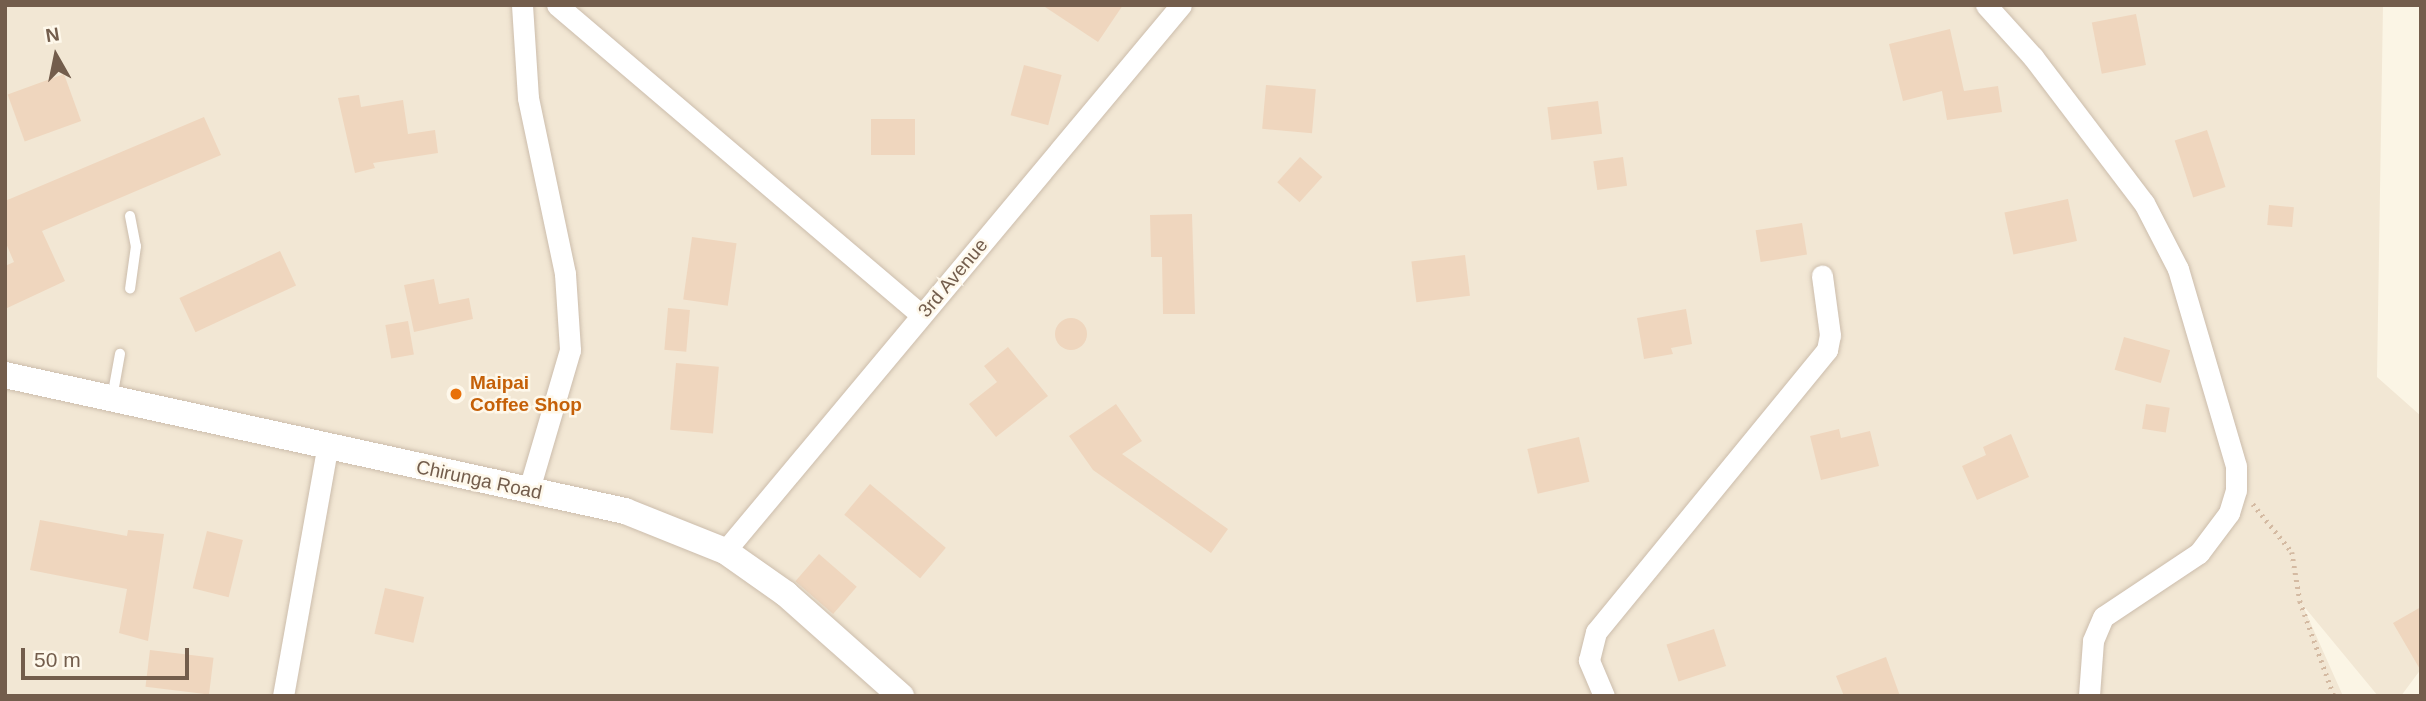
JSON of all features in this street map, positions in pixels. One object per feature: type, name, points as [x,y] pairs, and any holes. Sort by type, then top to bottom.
[{"type":"street","points":[[522,5],[528,98],[565,274],[570,350],[528,489]]},
{"type":"street","points":[[556,5],[921,315]]},
{"type":"street","points":[[585,27],[589,5]]},
{"type":"street","name":"3rd Avenue","points":[[725,551],[1181,5]]},
{"type":"street","points":[[1986,5],[2033,57],[2120,169],[2171,254],[2233,449],[2236,490],[2229,513],[2199,553],[2103,617],[2093,641],[2088,696]]},
{"type":"street","points":[[1604,696],[1589,660],[1597,632],[1827,350],[1830,335],[1822,276]]},
{"type":"street","name":"Chirunga Road","points":[[5,375],[327,448],[625,511],[725,551],[786,594],[899,695]]},
{"type":"street","points":[[283,696],[327,448]]},
{"type":"lane","points":[[130,216],[136,246],[130,289]]},
{"type":"lane","points":[[112,398],[120,354]]},
{"type":"path","points":[[2236,490],[2259,508],[2292,552],[2300,601],[2334,696]]},
{"type":"shaded area","points":[[5,5],[2383,5],[2377,377],[2421,416],[2421,669],[2401,696],[2378,696],[2302,604],[2343,696],[5,696]]},
{"type":"building","points":[[1042,5],[1123,5],[1098,42]]},
{"type":"building","points":[[2136,14],[2146,65],[2102,74],[2092,23]]},
{"type":"building","points":[[1950,29],[1964,91],[1998,86],[2002,112],[1947,120],[1942,91],[1903,101],[1889,44]]},
{"type":"building","points":[[1024,65],[1062,75],[1048,125],[1011,115]]},
{"type":"building","points":[[64,74],[81,121],[25,142],[8,95]]},
{"type":"building","points":[[1266,85],[1316,89],[1312,133],[1262,129]]},
{"type":"building","points":[[359,95],[361,107],[403,100],[408,134],[435,130],[438,153],[373,163],[375,168],[355,173],[338,98]]},
{"type":"building","points":[[1598,101],[1602,134],[1551,140],[1547,107]]},
{"type":"building","points":[[204,117],[221,155],[42,231],[65,281],[5,309],[5,266],[14,262],[5,241],[5,201]]},
{"type":"building","points":[[871,119],[915,119],[915,155],[871,155]]},
{"type":"building","points":[[2207,130],[2226,187],[2193,198],[2175,141]]},
{"type":"building","points":[[1300,157],[1322,177],[1300,202],[1277,182]]},
{"type":"building","points":[[1623,157],[1627,186],[1597,190],[1593,161]]},
{"type":"building","points":[[2068,199],[2077,241],[2013,255],[2004,213]]},
{"type":"building","points":[[2269,205],[2294,207],[2292,227],[2267,225]]},
{"type":"building","points":[[1192,214],[1195,314],[1163,314],[1162,257],[1151,257],[1150,215]]},
{"type":"building","points":[[1802,223],[1807,255],[1761,262],[1756,230]]},
{"type":"building","points":[[692,237],[737,243],[728,306],[683,299]]},
{"type":"building","points":[[280,251],[296,285],[195,332],[179,298]]},
{"type":"building","points":[[1465,255],[1470,296],[1416,302],[1411,262]]},
{"type":"building","points":[[434,279],[439,304],[469,298],[473,319],[414,332],[404,285]]},
{"type":"building","points":[[668,308],[690,310],[686,352],[664,350]]},
{"type":"building","points":[[1686,309],[1692,344],[1671,348],[1673,354],[1644,359],[1637,318]]},
{"type":"building","points":[[1071,318],[1083,322],[1087,334],[1083,346],[1071,350],[1059,346],[1055,334],[1059,322]]},
{"type":"building","points":[[408,321],[414,354],[391,358],[385,325]]},
{"type":"building","points":[[2124,337],[2170,350],[2161,383],[2115,370]]},
{"type":"building","points":[[1008,347],[1048,396],[996,437],[969,404],[997,382],[984,366]]},
{"type":"building","points":[[676,363],[719,367],[713,433],[670,430]]},
{"type":"building","points":[[1116,404],[1142,441],[1122,454],[1228,529],[1211,553],[1093,470],[1069,436]]},
{"type":"building","points":[[2146,404],[2170,408],[2166,432],[2142,429]]},
{"type":"building","points":[[1839,429],[1841,438],[1870,431],[1879,466],[1821,480],[1810,436]]},
{"type":"building","points":[[2011,434],[2029,477],[1977,500],[1962,466],[1986,455],[1983,447]]},
{"type":"building","points":[[1579,437],[1589,482],[1538,494],[1527,449]]},
{"type":"building","points":[[870,484],[946,548],[920,578],[844,515]]},
{"type":"building","points":[[40,520],[127,536],[128,530],[164,534],[148,641],[119,633],[127,589],[30,570]]},
{"type":"building","points":[[207,531],[243,540],[229,597],[193,588]]},
{"type":"building","points":[[819,554],[857,587],[833,614],[795,581]]},
{"type":"building","points":[[385,588],[424,597],[413,643],[374,634]]},
{"type":"building","points":[[2421,607],[2421,671],[2393,623]]},
{"type":"building","points":[[1714,629],[1726,666],[1678,682],[1666,644]]},
{"type":"building","points":[[150,650],[214,658],[209,695],[145,687]]},
{"type":"building","points":[[1886,657],[1900,696],[1844,696],[1836,676]]},
{"type":"place","name":"Maipai Coffee Shop","points":[[456,394]]}]
